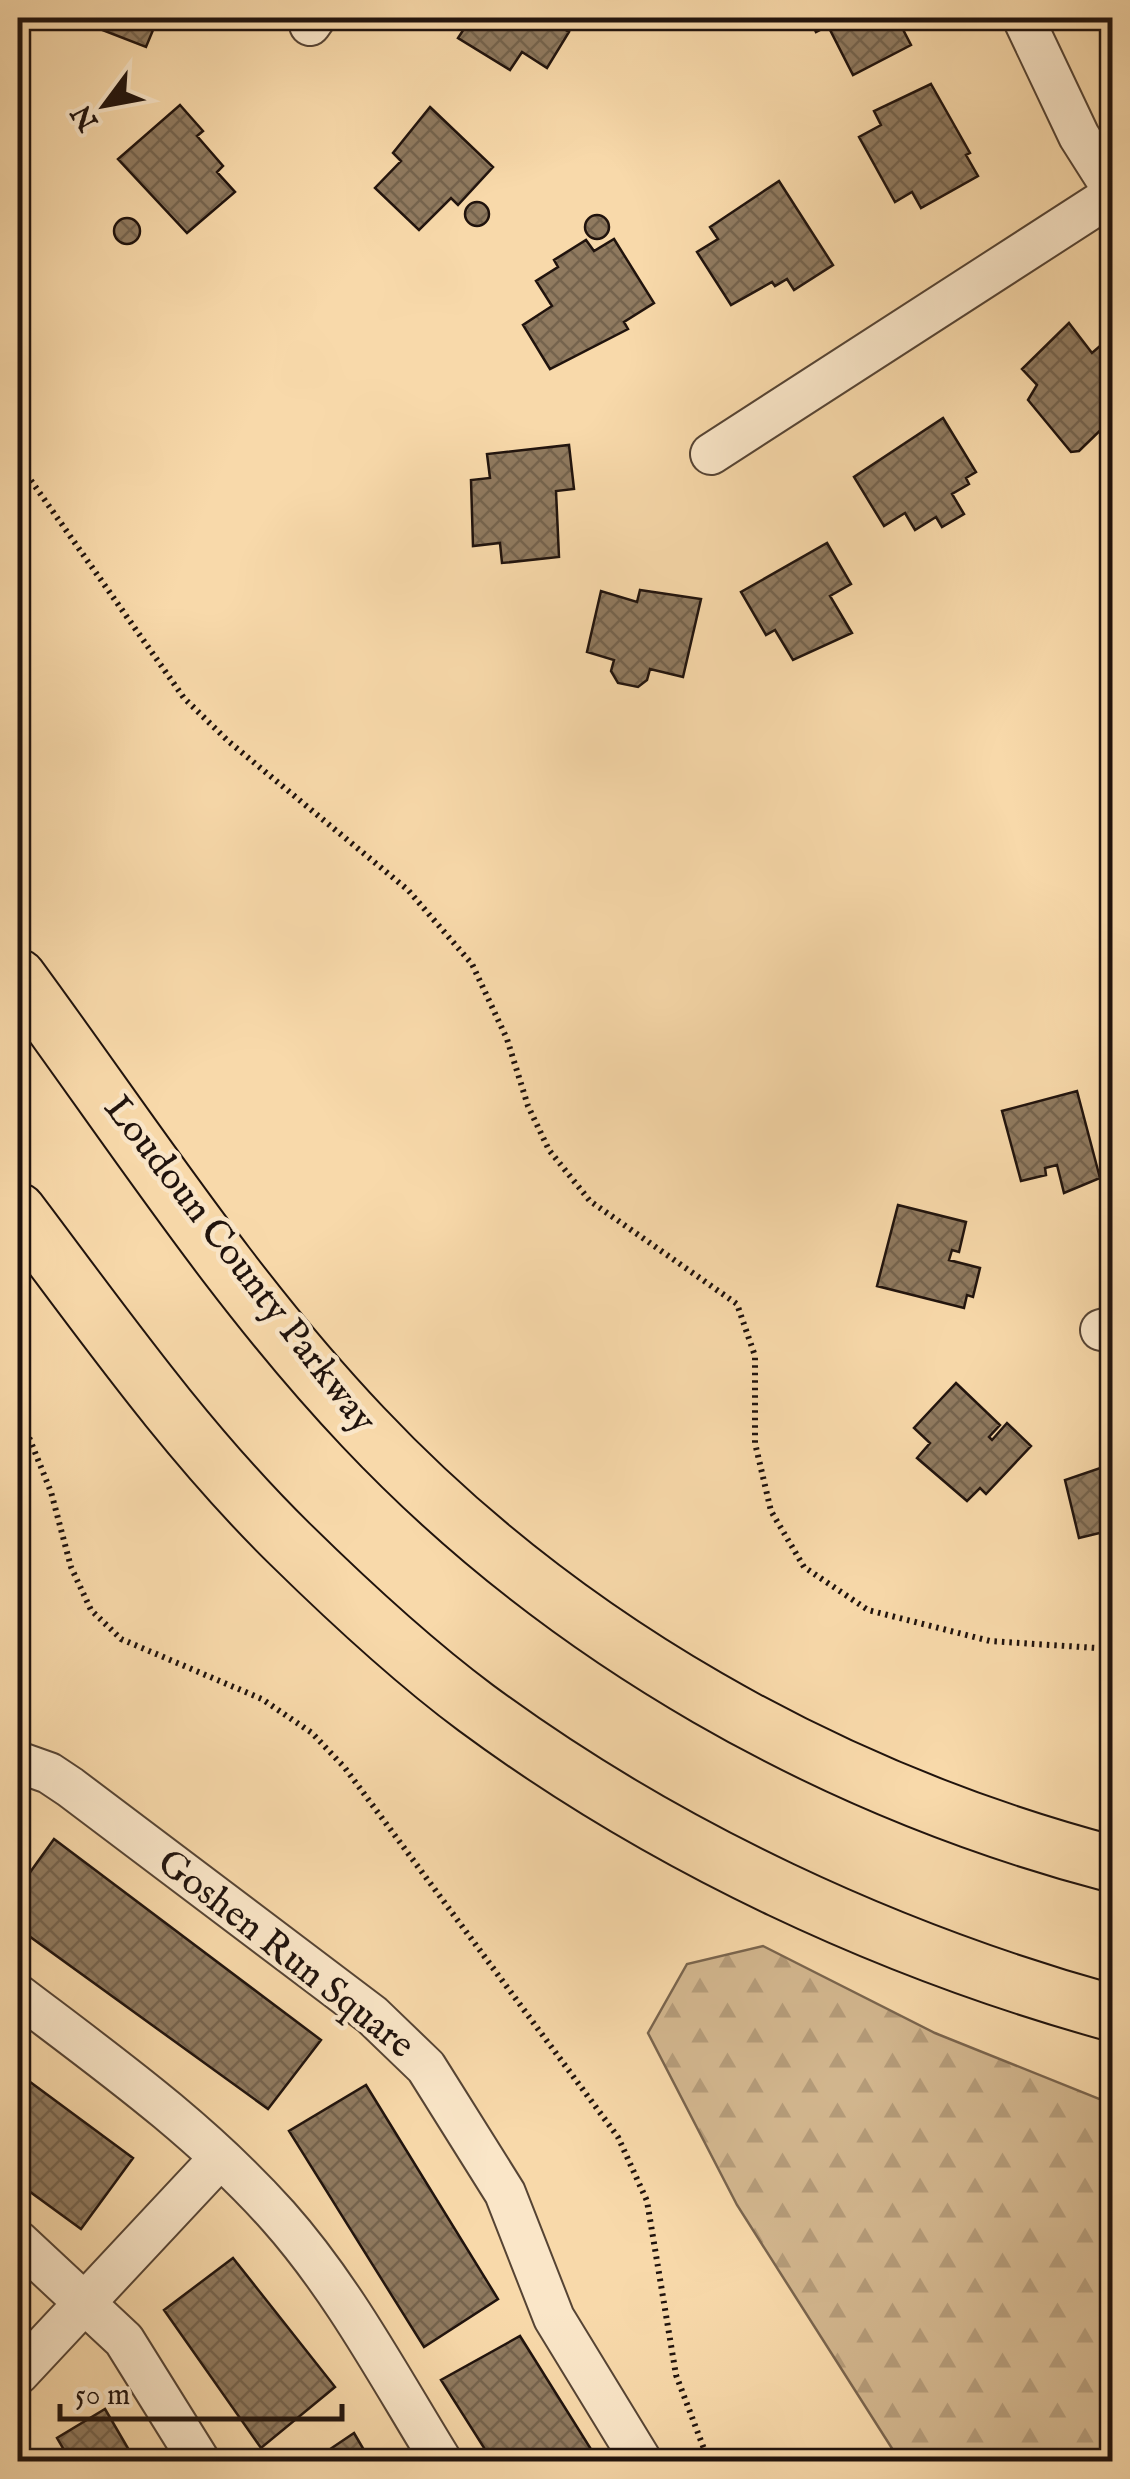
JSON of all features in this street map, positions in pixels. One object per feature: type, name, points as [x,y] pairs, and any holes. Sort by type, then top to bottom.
[{"type":"main road","name":"Loudoun County Parkway","points":[[18,977],[300,1356],[434,1497],[521,1570],[702,1696],[789,1743],[959,1817],[1112,1864]]},
{"type":"main road","points":[[18,1211],[212,1462],[288,1542],[391,1638],[476,1708],[667,1828],[775,1885],[870,1929],[988,1974],[1112,2013]]},
{"type":"street","points":[[711,454],[1112,191],[1078,136],[1023,18]]},
{"type":"street","name":"Goshen Run Square","points":[[18,1762],[49,1772],[85,1798],[372,2014],[426,2066],[506,2193],[554,2318],[642,2462]]},
{"type":"street","points":[[18,1995],[152,2096],[280,2218],[332,2284],[442,2462]]},
{"type":"street","points":[[18,2374],[88,2304],[220,2158]]},
{"type":"street","points":[[18,2241],[124,2340],[200,2462]]},
{"type":"path","points":[[18,462],[184,698],[228,741],[408,890],[472,964],[507,1039],[528,1106],[549,1150],[590,1201],[683,1270],[737,1304],[755,1356],[755,1442],[771,1511],[804,1567],[868,1610],[990,1641],[1112,1649]]},
{"type":"path","points":[[18,1410],[51,1492],[72,1568],[92,1610],[121,1639],[262,1699],[323,1745],[357,1784],[618,2137],[646,2202],[662,2274],[676,2375],[709,2462]]},
{"type":"green space","points":[[763,1946],[935,2033],[1112,2104],[1112,2461],[900,2461],[737,2205],[648,2033],[687,1964]]},
{"type":"building","points":[[90,18],[158,18],[146,47],[87,24]]},
{"type":"building","points":[[471,18],[555,18],[552,22],[569,32],[547,68],[522,52],[510,70],[458,38]]},
{"type":"building","points":[[809,18],[897,18],[911,45],[853,75],[828,26],[816,32]]},
{"type":"building","points":[[931,84],[970,153],[966,155],[978,176],[921,208],[912,192],[895,202],[859,137],[881,125],[874,111]]},
{"type":"building","points":[[180,105],[203,131],[197,136],[223,166],[217,172],[235,192],[187,233],[118,159]]},
{"type":"building","points":[[430,107],[493,167],[458,205],[451,198],[419,230],[375,188],[401,161],[393,153]]},
{"type":"building","points":[[779,181],[833,265],[794,290],[787,279],[775,286],[772,282],[731,305],[697,252],[718,239],[710,227]]},
{"type":"building","points":[[477,202],[486,205],[486,223],[477,226],[468,223],[465,214],[468,205]]},
{"type":"building","points":[[597,215],[606,218],[606,236],[597,239],[588,236],[585,227],[588,218]]},
{"type":"building","points":[[127,218],[137,221],[137,241],[127,244],[117,241],[114,231],[117,221]]},
{"type":"building","points":[[614,239],[654,303],[624,322],[628,329],[550,369],[523,325],[552,306],[536,281],[558,267],[554,260],[586,240],[594,251]]},
{"type":"building","points":[[1069,323],[1092,353],[1100,346],[1112,359],[1112,419],[1079,451],[1071,452],[1028,400],[1037,385],[1022,369]]},
{"type":"building","points":[[943,418],[976,472],[966,478],[969,484],[952,494],[964,514],[942,527],[936,517],[915,530],[905,513],[884,526],[854,477]]},
{"type":"building","points":[[569,445],[574,489],[556,491],[559,557],[502,563],[500,543],[473,546],[471,480],[490,478],[487,454]]},
{"type":"building","points":[[827,543],[851,584],[830,596],[852,633],[793,660],[775,630],[766,635],[741,592]]},
{"type":"building","points":[[640,590],[701,599],[683,677],[650,669],[647,680],[638,687],[618,683],[611,671],[614,660],[587,652],[601,591],[637,602]]},
{"type":"building","points":[[1077,1091],[1100,1178],[1064,1193],[1057,1165],[1045,1168],[1046,1175],[1021,1181],[1002,1111]]},
{"type":"building","points":[[898,1205],[966,1222],[959,1252],[952,1250],[949,1260],[980,1268],[973,1297],[967,1295],[964,1308],[877,1286]]},
{"type":"building","points":[[956,1383],[1000,1425],[989,1437],[992,1440],[1007,1423],[1031,1446],[986,1494],[980,1488],[967,1501],[917,1458],[930,1443],[914,1428]]},
{"type":"building","points":[[1112,1464],[1112,1530],[1079,1538],[1065,1480]]},
{"type":"building","points":[[54,1839],[321,2040],[268,2109],[18,1928],[18,1889]]},
{"type":"building","points":[[18,2073],[133,2158],[81,2229],[18,2183]]},
{"type":"building","points":[[366,2085],[498,2299],[424,2347],[289,2131]]},
{"type":"building","points":[[233,2258],[335,2387],[261,2448],[164,2310]]},
{"type":"building","points":[[520,2336],[599,2462],[493,2462],[441,2380]]},
{"type":"building","points":[[105,2409],[136,2462],[71,2462],[57,2438]]},
{"type":"building","points":[[354,2433],[371,2462],[311,2462]]}]
